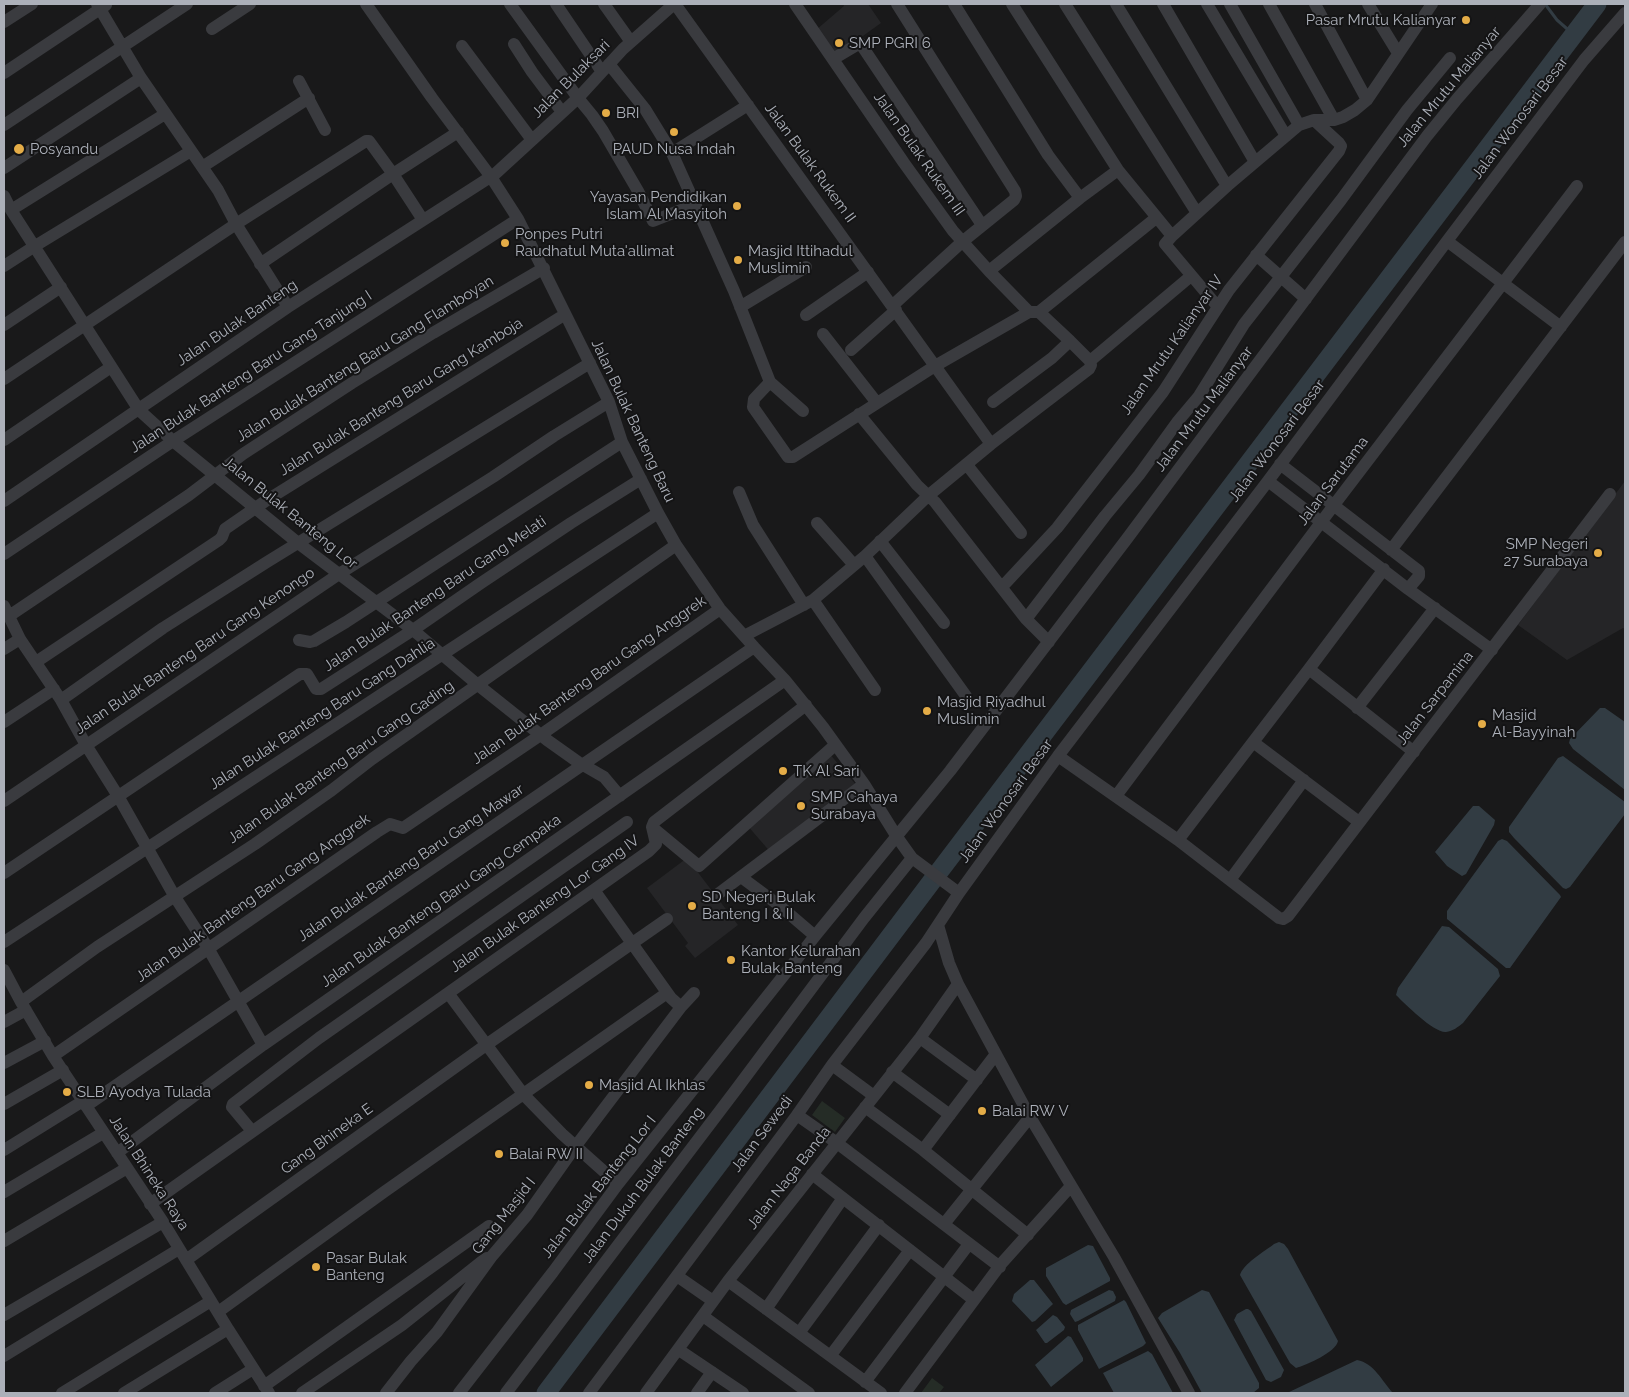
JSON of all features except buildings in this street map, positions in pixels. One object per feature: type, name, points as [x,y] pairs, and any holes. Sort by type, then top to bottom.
[{"type":"street","points":[[4,22],[32,4]]},
{"type":"street","points":[[4,125],[187,4]]},
{"type":"street","points":[[212,29],[250,4]]},
{"type":"street","name":"Jalan Bulak Banteng Baru","points":[[366,4],[432,98],[458,132],[495,173],[544,268],[564,315],[609,402],[622,442],[676,545],[720,609],[746,635],[754,647],[806,705],[864,784],[897,837],[914,860],[959,893]]},
{"type":"street","points":[[510,4],[592,115],[638,190],[653,221],[696,204]]},
{"type":"street","points":[[556,4],[606,68],[645,109],[672,153],[696,204],[770,382],[803,411]]},
{"type":"street","points":[[604,4],[631,42]]},
{"type":"street","name":"Jalan Bulaksari","points":[[495,173],[578,98],[631,42],[675,4]]},
{"type":"street","name":"Jalan Bulak Rukem II","points":[[675,4],[992,444]]},
{"type":"street","name":"Jalan Bulak Rukem III","points":[[794,4],[904,163],[962,242],[989,271],[1090,360]]},
{"type":"street","points":[[852,350],[962,242],[1014,200],[1016,196],[897,4]]},
{"type":"street","points":[[954,4],[1048,154],[1080,198]]},
{"type":"street","points":[[1012,4],[1118,170],[1172,236]]},
{"type":"street","points":[[1065,4],[1196,213]]},
{"type":"street","points":[[1116,4],[1227,186]]},
{"type":"street","points":[[1163,4],[1256,162]]},
{"type":"street","points":[[1208,4],[1286,136]]},
{"type":"street","points":[[1230,4],[1299,125]]},
{"type":"street","points":[[1269,4],[1334,120]]},
{"type":"street","points":[[1315,4],[1366,100]]},
{"type":"street","points":[[1368,4],[1398,53]]},
{"type":"street","name":"Jalan Mrutu Malianyar","points":[[897,837],[950,771],[1126,540],[1427,136],[1540,4]]},
{"type":"street","points":[[4,72],[101,5],[141,78],[218,190],[236,224],[288,307]]},
{"type":"street","points":[[1218,307],[1165,246],[1172,236],[1196,213],[1299,125],[1314,120],[1334,120],[1343,117],[1355,110],[1366,100],[1426,7]]},
{"type":"street","name":"Jalan Wonosari Besar","points":[[959,893],[1058,756],[1268,481],[1584,60],[1621,27],[1625,13]]},
{"type":"street","points":[[833,59],[860,43],[982,225]]},
{"type":"street","points":[[514,44],[562,112]]},
{"type":"street","points":[[462,46],[532,140]]},
{"type":"street","points":[[1026,619],[1105,516],[1140,476],[1178,421],[1199,396],[1244,324],[1450,58]]},
{"type":"street","points":[[4,168],[141,78]]},
{"type":"street","points":[[299,81],[325,130]]},
{"type":"street","points":[[202,166],[309,98]]},
{"type":"street","points":[[672,153],[748,105]]},
{"type":"street","points":[[10,214],[165,114]]},
{"type":"street","name":"Jalan Mrutu Kalianyar IV","points":[[1002,587],[1057,528],[1163,392],[1218,307],[1256,255],[1340,149],[1339,143],[1314,120]]},
{"type":"street","points":[[260,264],[458,132]]},
{"type":"street","points":[[4,379],[236,224],[366,141],[369,141],[393,174],[423,220]]},
{"type":"street","points":[[4,266],[191,151]]},
{"type":"street","points":[[989,271],[1118,170]]},
{"type":"street","name":"Jalan Bulak Banteng","points":[[4,501],[288,307],[495,173]]},
{"type":"street","name":"Jalan Sarutama","points":[[1116,796],[1334,505],[1577,186]]},
{"type":"street","name":"Jalan Bulak Banteng Lor","points":[[4,196],[10,214],[61,287],[139,410],[173,441],[298,543],[414,630],[478,685],[578,762],[604,777],[620,796]]},
{"type":"street","points":[[770,382],[754,399],[753,407],[787,457],[791,458],[935,366],[1034,312],[1156,218]]},
{"type":"street","name":"Jalan Bulak Banteng Baru Gang Tanjung I","points":[[4,554],[173,441],[518,219]]},
{"type":"street","points":[[1447,241],[1561,327]]},
{"type":"street","points":[[1391,550],[1625,242]]},
{"type":"street","points":[[1256,255],[1306,299]]},
{"type":"street","points":[[740,307],[806,267]]},
{"type":"street","name":"Jalan Bulak Banteng Baru Gang Flamboyan","points":[[6,612],[189,495],[243,454],[352,383],[544,268]]},
{"type":"street","points":[[806,315],[868,272]]},
{"type":"street","points":[[746,635],[809,603],[865,556],[929,495],[1089,369],[1090,360],[1191,276]]},
{"type":"street","points":[[4,325],[61,287]]},
{"type":"street","name":"Jalan Bulak Banteng Baru Gang Kamboja","points":[[36,662],[219,540],[226,529],[276,495],[564,315]]},
{"type":"street","points":[[823,334],[877,402]]},
{"type":"street","points":[[993,402],[1052,358],[1070,341]]},
{"type":"street","points":[[61,700],[163,628],[590,363]]},
{"type":"street","points":[[4,440],[111,367]]},
{"type":"street","name":"Jalan Bulak Banteng Baru Gang Kenongo","points":[[4,801],[339,574],[609,402]]},
{"type":"street","points":[[859,414],[917,485],[929,495],[1026,619],[1048,642]]},
{"type":"street","points":[[299,640],[314,641],[376,603],[622,442]]},
{"type":"street","points":[[1280,464],[1418,571],[1419,576],[1408,589]]},
{"type":"street","points":[[967,465],[1021,533]]},
{"type":"street","name":"Jalan Bulak Banteng Baru Gang Melati","points":[[4,873],[300,674],[307,674],[316,689],[321,689],[414,630],[527,552],[641,479]]},
{"type":"street","points":[[1268,481],[1408,589],[1492,650]]},
{"type":"street","points":[[739,492],[753,525],[776,563],[875,690]]},
{"type":"street","name":"Jalan Sarpamina","points":[[1230,880],[1279,918],[1283,919],[1288,916],[1610,494]]},
{"type":"street","name":"Jalan Bulak Banteng Baru Gang Dahlia","points":[[4,942],[658,513]]},
{"type":"street","points":[[817,523],[854,565]]},
{"type":"street","points":[[1350,544],[1362,528]]},
{"type":"street","points":[[880,541],[944,623]]},
{"type":"street","name":"Jalan Bulak Banteng Baru Gang Gading","points":[[4,1022],[97,947],[255,844],[332,790],[372,759],[676,545]]},
{"type":"street","points":[[865,556],[966,696]]},
{"type":"street","points":[[1178,840],[1384,569]]},
{"type":"street","points":[[1357,708],[1435,608]]},
{"type":"street","name":"Jalan Bulak Banteng Baru Gang Anggrek","points":[[53,1056],[382,828],[390,824],[403,828],[542,734],[720,609]]},
{"type":"street","points":[[6,612],[20,639],[61,700],[118,796],[175,897],[239,1000],[263,1045]]},
{"type":"street","points":[[4,650],[20,639]]},
{"type":"street","name":"Jalan Bulak Banteng Baru Gang Mawar","points":[[4,1150],[84,1103],[239,1000],[754,647]]},
{"type":"street","points":[[1309,669],[1414,752]]},
{"type":"street","name":"Jalan Bulak Banteng Baru Gang Cempaka","points":[[117,1153],[263,1045],[785,680]]},
{"type":"street","points":[[4,722],[54,689]]},
{"type":"street","name":"Jalan Bulak Banteng Lor Gang IV","points":[[150,1204],[655,845],[652,827],[654,822],[806,705]]},
{"type":"street","points":[[1253,742],[1359,822]]},
{"type":"street","points":[[652,827],[700,866],[835,744]]},
{"type":"street","points":[[1058,756],[1178,840],[1230,880],[1304,780]]},
{"type":"street","points":[[718,894],[864,784]]},
{"type":"street","points":[[252,1131],[232,1107],[233,1104],[319,1038],[627,822]]},
{"type":"street","name":"Jalan Bulak Banteng Lor I","points":[[459,1393],[554,1272],[618,1184],[897,837]]},
{"type":"street","name":"Jalan Dukuh Bulak Banteng","points":[[506,1393],[859,925],[914,860]]},
{"type":"street","points":[[741,877],[816,936]]},
{"type":"street","points":[[594,890],[667,993],[681,1008]]},
{"type":"street","name":"Jalan Sewedi","points":[[589,1393],[797,1116],[832,1065],[938,926],[959,893]]},
{"type":"street","name":"Gang Bhineka E","points":[[186,1260],[486,1045],[667,919]]},
{"type":"street","points":[[938,926],[958,984],[1030,1117],[1114,1257],[1189,1393]]},
{"type":"street","name":"Jalan Bhineka Raya","points":[[4,971],[43,1043],[63,1070],[163,1222],[266,1390]]},
{"type":"street","name":"Jalan Naga Banda","points":[[646,1393],[728,1281],[920,1038],[958,984]]},
{"type":"street","points":[[448,993],[524,1095],[575,1146],[618,1184]]},
{"type":"street","points":[[218,1312],[384,1192],[667,993]]},
{"type":"street","name":"Gang Masjid I","points":[[386,1393],[411,1360],[436,1332],[492,1256],[527,1216],[575,1146],[694,993]]},
{"type":"street","points":[[920,1038],[977,1080]]},
{"type":"street","points":[[4,1062],[43,1043]]},
{"type":"street","points":[[923,1150],[996,1054]]},
{"type":"street","points":[[832,1065],[874,1096]]},
{"type":"street","points":[[4,1104],[63,1070]]},
{"type":"street","points":[[892,1072],[950,1115]]},
{"type":"street","points":[[865,1107],[923,1150],[1028,1235]]},
{"type":"street","points":[[797,1116],[837,1143],[1000,1267]]},
{"type":"street","points":[[944,1224],[1030,1117]]},
{"type":"street","points":[[4,1192],[103,1133]]},
{"type":"street","points":[[4,1240],[127,1168]]},
{"type":"street","points":[[812,1174],[974,1300]]},
{"type":"street","points":[[905,1393],[1000,1267],[1071,1186]]},
{"type":"street","points":[[766,1309],[844,1198]]},
{"type":"street","points":[[4,1315],[163,1222]]},
{"type":"street","points":[[799,1333],[879,1225]]},
{"type":"street","points":[[266,1390],[489,1226]]},
{"type":"street","points":[[865,1382],[969,1244]]},
{"type":"street","points":[[4,1356],[179,1249]]},
{"type":"street","points":[[831,1355],[910,1250]]},
{"type":"street","points":[[302,1393],[402,1325],[480,1262],[492,1256]]},
{"type":"street","points":[[677,1276],[713,1301]]},
{"type":"street","points":[[728,1281],[881,1393]]},
{"type":"street","points":[[62,1393],[211,1301]]},
{"type":"street","points":[[703,1316],[809,1393]]},
{"type":"street","points":[[124,1393],[228,1330]]},
{"type":"street","points":[[679,1350],[743,1393]]},
{"type":"street","points":[[214,1393],[253,1369]]},
{"type":"street","points":[[697,1393],[712,1372]]},
{"type":"shaded area","name":"SMP PGRI 6","points":[[843,4],[868,4],[881,23],[835,56],[816,30],[844,6]]},
{"type":"shaded area","name":"SMP Negeri 27 Surabaya","points":[[1625,481],[1625,629],[1623,628],[1567,660],[1518,625]]},
{"type":"shaded area","points":[[1600,708],[1605,708],[1625,722],[1625,790],[1573,749],[1569,743],[1570,739]]},
{"type":"shaded area","name":"SMP Cahaya Surabaya","points":[[828,752],[858,787],[772,854],[747,825]]},
{"type":"shaded area","points":[[1563,756],[1625,802],[1625,814],[1570,887],[1566,889],[1509,832],[1509,827],[1558,758]]},
{"type":"shaded area","points":[[1473,806],[1479,806],[1495,820],[1466,874],[1462,876],[1447,866],[1435,852]]},
{"type":"shaded area","points":[[1502,839],[1507,841],[1561,897],[1510,968],[1506,968],[1447,919],[1447,911],[1498,841]]},
{"type":"shaded area","name":"SD Negeri Bulak Banteng I & II","points":[[687,858],[738,925],[695,958],[685,946],[688,943],[647,888]]},
{"type":"shaded area","points":[[1442,926],[1449,927],[1498,969],[1500,976],[1463,1023],[1453,1030],[1446,1032],[1434,1028],[1427,1023],[1396,995],[1398,988]]},
{"type":"shaded area","points":[[822,1101],[845,1118],[835,1132],[812,1115]]},
{"type":"shaded area","points":[[1279,1242],[1288,1249],[1338,1341],[1327,1354],[1296,1368],[1290,1363],[1240,1275],[1245,1266]]},
{"type":"shaded area","points":[[1088,1245],[1093,1246],[1110,1281],[1066,1305],[1046,1276],[1046,1268]]},
{"type":"shaded area","points":[[1030,1280],[1034,1280],[1053,1304],[1032,1322],[1012,1301],[1014,1294]]},
{"type":"shaded area","points":[[1109,1290],[1113,1291],[1116,1297],[1115,1301],[1075,1322],[1070,1314],[1071,1310]]},
{"type":"shaded area","points":[[1202,1290],[1209,1292],[1259,1383],[1259,1388],[1253,1393],[1202,1393],[1158,1318],[1162,1313]]},
{"type":"shaded area","points":[[1124,1300],[1146,1343],[1099,1369],[1078,1330],[1078,1325]]},
{"type":"shaded area","points":[[1246,1309],[1251,1311],[1284,1370],[1281,1377],[1271,1382],[1266,1380],[1234,1320],[1237,1314]]},
{"type":"shaded area","points":[[1053,1315],[1065,1327],[1064,1330],[1045,1343],[1036,1330]]},
{"type":"shaded area","points":[[1068,1336],[1071,1337],[1083,1361],[1051,1387],[1035,1365]]},
{"type":"shaded area","points":[[1148,1351],[1152,1354],[1173,1393],[1114,1393],[1103,1373]]},
{"type":"shaded area","points":[[1357,1360],[1373,1369],[1393,1393],[1287,1393]]},
{"type":"shaded area","points":[[932,1378],[944,1387],[939,1393],[921,1393]]},
{"type":"waterway","points":[[1545,4],[1557,20],[1573,34]]},
{"type":"waterway","points":[[546,1393],[1597,4]]},
{"type":"place","name":"Pasar Mrutu Kalianyar","points":[[1466,20]]},
{"type":"place","name":"SMP PGRI 6","points":[[839,43]]},
{"type":"place","name":"BRI","points":[[606,113]]},
{"type":"place","name":"PAUD Nusa Indah","points":[[674,132]]},
{"type":"place","name":"Posyandu","points":[[19,149]]},
{"type":"place","name":"Yayasan Pendidikan Islam Al Masyitoh","points":[[737,206]]},
{"type":"place","name":"Ponpes Putri Raudhatul Muta'allimat","points":[[505,243]]},
{"type":"place","name":"Masjid Ittihadul Muslimin","points":[[738,260]]},
{"type":"place","name":"SMP Negeri 27 Surabaya","points":[[1598,553]]},
{"type":"place","name":"Masjid Riyadhul Muslimin","points":[[927,711]]},
{"type":"place","name":"Masjid Al-Bayyinah","points":[[1482,724]]},
{"type":"place","name":"TK Al Sari","points":[[783,771]]},
{"type":"place","name":"SMP Cahaya Surabaya","points":[[801,806]]},
{"type":"place","name":"SD Negeri Bulak Banteng I & II","points":[[692,906]]},
{"type":"place","name":"Kantor Kelurahan Bulak Banteng","points":[[731,960]]},
{"type":"place","name":"Masjid Al Ikhlas","points":[[589,1085]]},
{"type":"place","name":"SLB Ayodya Tulada","points":[[67,1092]]},
{"type":"place","name":"Balai RW V","points":[[982,1111]]},
{"type":"place","name":"Balai RW II","points":[[499,1154]]},
{"type":"place","name":"Pasar Bulak Banteng","points":[[316,1267]]}]
